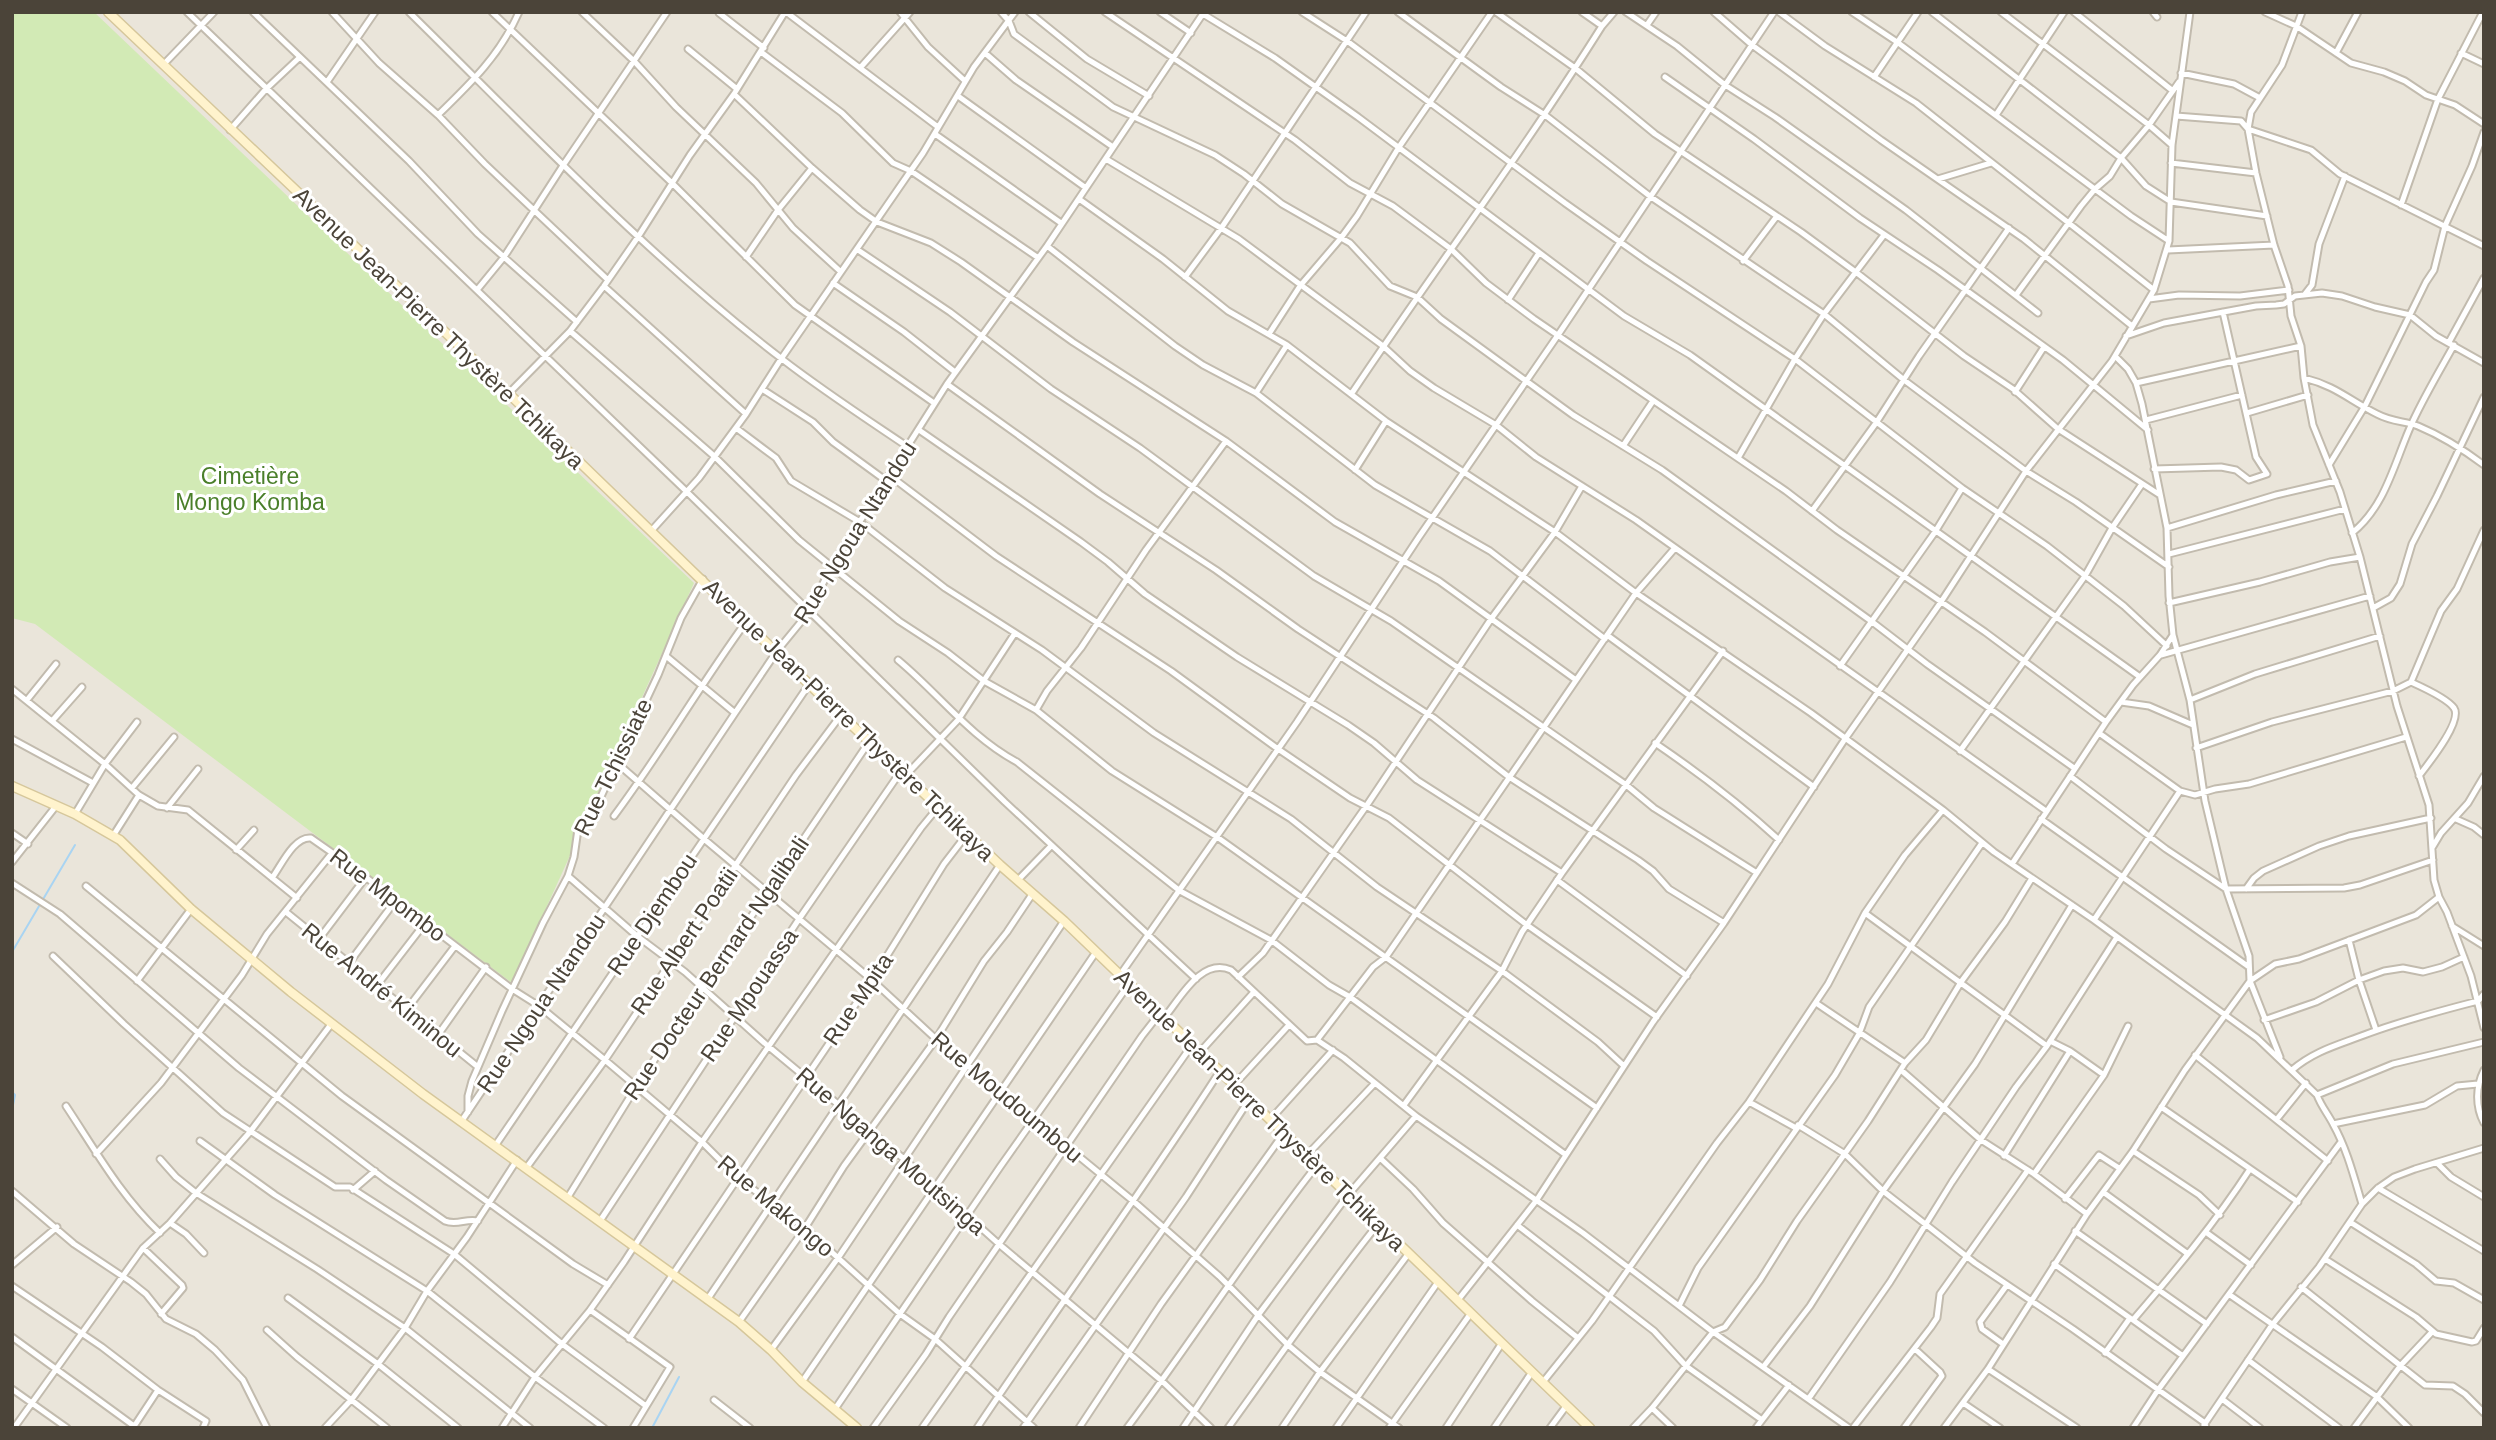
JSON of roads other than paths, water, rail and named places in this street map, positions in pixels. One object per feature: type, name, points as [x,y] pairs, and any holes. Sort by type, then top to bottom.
[{"type":"street","name":"Avenue Jean-Pierre Thystère Tchikaya","points":[[108,12],[652,530],[869,742],[1064,921],[1590,1428]]},
{"type":"street","points":[[187,12],[1051,846],[1196,978]]},
{"type":"street","points":[[163,65],[214,12]]},
{"type":"street","points":[[253,12],[504,257],[577,322]]},
{"type":"street","points":[[332,12],[404,87],[438,116],[606,283],[746,414]]},
{"type":"street","points":[[327,82],[374,12]]},
{"type":"street","points":[[409,12],[639,237],[781,359],[908,447]]},
{"type":"street","points":[[492,12],[672,183],[782,293],[810,317],[934,404]]},
{"type":"street","points":[[438,116],[501,48],[519,12]]},
{"type":"street","points":[[582,12],[756,183],[793,228],[841,272]]},
{"type":"street","points":[[477,290],[504,257],[667,12]]},
{"type":"street","points":[[508,394],[570,331],[606,283],[639,237],[705,133],[736,92],[785,12],[938,127]]},
{"type":"street","points":[[900,12],[929,47],[965,81]]},
{"type":"street","points":[[860,68],[910,12]]},
{"type":"street","points":[[1001,12],[1009,21],[1014,34],[1035,52],[1113,107],[1214,155],[1283,204],[1350,243],[1390,286],[1417,297],[1441,318],[1573,415],[1662,470],[2074,768]]},
{"type":"street","points":[[652,530],[687,492],[746,414],[911,171],[965,81],[1015,12]]},
{"type":"street","points":[[1029,12],[1087,59],[1149,96]]},
{"type":"street","points":[[1105,12],[1284,133],[1350,183],[1393,206],[1451,249],[1507,300],[1738,458],[2106,722]]},
{"type":"street","points":[[1160,12],[1191,33]]},
{"type":"street","points":[[1301,12],[1347,41],[1620,242],[1795,359],[1962,488],[2048,546],[2124,606],[2167,646]]},
{"type":"street","points":[[1185,277],[1222,227],[1366,12]]},
{"type":"street","points":[[1398,12],[1501,87],[1545,115],[1650,197],[1824,314],[1904,380],[2026,471],[2169,567]]},
{"type":"street","points":[[1269,334],[1300,286],[1341,238],[1399,147],[1494,12],[1576,68],[1632,117],[1857,273],[2015,392],[2058,429],[2160,495]]},
{"type":"street","points":[[1582,12],[1602,26]]},
{"type":"street","points":[[1352,393],[1513,164],[1602,26],[1614,12]]},
{"type":"street","points":[[1626,12],[1725,85],[1844,165],[2038,313]]},
{"type":"street","points":[[1647,25],[1656,12]]},
{"type":"street","points":[[1714,12],[1752,45],[2045,256],[2132,326]]},
{"type":"street","points":[[1120,975],[1181,891],[1340,658],[1462,472],[1776,12],[1916,103],[2154,290]]},
{"type":"street","points":[[1852,12],[1897,42],[2169,242]]},
{"type":"street","points":[[1874,77],[1918,12]]},
{"type":"street","points":[[1932,12],[2121,158],[2146,186],[2171,202],[2267,216]]},
{"type":"street","points":[[2001,12],[2172,145]]},
{"type":"street","points":[[1996,115],[2064,12]]},
{"type":"street","points":[[2074,12],[2173,91]]},
{"type":"street","points":[[1458,1300],[1536,1201],[1657,1017],[1724,923],[1845,739],[1941,602],[2026,471],[2115,356],[2149,299],[2168,250],[2172,145],[2190,12]]},
{"type":"street","points":[[2265,12],[2296,26],[2351,63],[2384,72],[2455,105],[2484,124]]},
{"type":"street","points":[[2302,12],[2281,65],[2251,112],[2248,129],[2274,245],[2289,290],[2291,316],[2301,346],[2304,378],[2315,431],[2336,481],[2360,557],[2393,691],[2431,818],[2434,880],[2464,957],[2484,1028]]},
{"type":"street","points":[[2336,53],[2358,12]]},
{"type":"street","points":[[2401,205],[2438,99],[2483,12]]},
{"type":"street","points":[[719,13],[842,113],[893,163],[911,171],[1037,257]]},
{"type":"street","points":[[1204,13],[1315,86],[1624,316],[1690,355],[2140,677]]},
{"type":"street","name":"Rue Ngoua Ntandou","points":[[461,1122],[735,713],[777,652],[809,612],[831,567],[947,384],[1079,199],[1204,13]]},
{"type":"street","points":[[688,49],[736,92],[812,168],[860,210],[877,222],[931,243],[1010,295],[1073,342],[1226,441],[1335,522],[1439,581],[1576,680]]},
{"type":"street","points":[[985,53],[1016,80],[1113,148]]},
{"type":"street","points":[[2461,53],[2484,64]]},
{"type":"street","points":[[230,130],[266,89],[300,57]]},
{"type":"street","points":[[2181,73],[2234,84],[2260,98]]},
{"type":"street","points":[[1665,78],[1710,107],[1884,235],[1965,289],[2093,383],[2147,430]]},
{"type":"street","points":[[2016,295],[2068,223],[2095,189],[2110,176],[2180,81]]},
{"type":"street","points":[[958,96],[1086,188]]},
{"type":"street","points":[[2176,116],[2241,121],[2248,129],[2311,150],[2345,176],[2484,246]]},
{"type":"street","points":[[2329,465],[2365,406],[2434,270],[2445,226],[2484,132]]},
{"type":"street","points":[[935,134],[1061,223]]},
{"type":"street","points":[[1106,159],[1222,227],[1383,346],[1410,371],[1496,425],[1536,457],[1675,548],[2046,811]]},
{"type":"street","points":[[1938,179],[1991,163]]},
{"type":"street","points":[[2171,163],[2256,173]]},
{"type":"street","points":[[746,257],[778,210],[812,168]]},
{"type":"street","points":[[2305,295],[2312,285],[2319,244],[2345,176]]},
{"type":"street","points":[[1079,199],[1163,259],[1228,311],[1287,345],[1386,421],[1555,532],[1636,593],[1723,651],[2282,1060],[2317,1095],[2341,1142],[2362,1203]]},
{"type":"street","points":[[1744,261],[1777,216]]},
{"type":"street","points":[[1812,511],[1846,466],[1965,289],[2009,229]]},
{"type":"street","points":[[1738,458],[1824,314],[1884,235]]},
{"type":"street","points":[[2168,250],[2274,245]]},
{"type":"street","points":[[1046,246],[1175,346],[1203,365],[1256,393],[1375,485],[1490,551],[1814,787]]},
{"type":"street","points":[[858,250],[981,335],[1043,383],[1129,441],[1314,576],[1372,610],[1458,667],[1625,784],[1654,808],[1757,873]]},
{"type":"street","points":[[1507,300],[1539,253]]},
{"type":"street","points":[[2352,533],[2374,512],[2411,424],[2484,278]]},
{"type":"street","points":[[833,283],[956,372]]},
{"type":"street","points":[[2149,299],[2179,295],[2240,296],[2289,290]]},
{"type":"street","points":[[2126,336],[2164,323],[2256,306],[2284,304],[2289,299],[2322,293],[2410,315],[2428,331],[2484,363]]},
{"type":"street","points":[[2154,469],[2221,467],[2236,470],[2249,480],[2267,473],[2256,457],[2224,312]]},
{"type":"street","points":[[570,331],[713,456],[799,540],[899,621],[948,653],[984,681],[1036,710],[1112,771],[1217,837],[1597,1108]]},
{"type":"street","points":[[1256,393],[1287,345]]},
{"type":"street","points":[[2136,383],[2301,346]]},
{"type":"street","points":[[2015,392],[2044,347]]},
{"type":"street","points":[[2115,356],[2128,369],[2136,383],[2146,420],[2167,528],[2169,603],[2173,635],[2190,700],[2204,794],[2226,889],[2249,956],[2250,981],[2282,1060]]},
{"type":"street","points":[[2304,378],[2330,386],[2391,420],[2411,424],[2460,447],[2484,466]]},
{"type":"street","points":[[947,384],[1340,658],[1350,661],[1429,715],[1509,777],[1638,860],[1653,871],[1669,889],[1724,923]]},
{"type":"street","points":[[762,389],[813,422],[833,442],[887,477],[996,556],[1171,671],[1350,798],[1367,805],[1398,825],[1450,864],[1474,886],[1657,1017]]},
{"type":"street","points":[[2146,420],[2242,395]]},
{"type":"street","points":[[2247,413],[2308,395]]},
{"type":"street","points":[[2373,608],[2391,598],[2400,584],[2412,544],[2484,397]]},
{"type":"street","points":[[1623,446],[1653,401]]},
{"type":"street","points":[[1355,470],[1386,421]]},
{"type":"street","points":[[736,428],[776,458],[791,481],[860,522],[945,588],[1066,667],[1154,733],[1291,819],[1377,887],[1502,971],[1598,1042],[1624,1066]]},
{"type":"street","points":[[919,430],[1082,542],[1126,579],[1237,657],[1293,693],[1311,700],[1374,743],[1395,762],[1478,821],[1562,873]]},
{"type":"street","points":[[1036,710],[1226,441]]},
{"type":"street","points":[[2167,528],[2276,495],[2336,481]]},
{"type":"street","points":[[1960,751],[2085,576],[2112,528],[2142,484]]},
{"type":"street","points":[[1238,977],[1262,953],[1367,805],[1491,619],[1555,532],[1582,486]]},
{"type":"street","points":[[1840,666],[1935,532],[1962,488]]},
{"type":"street","points":[[2169,554],[2345,509]]},
{"type":"street","points":[[2196,748],[2272,722],[2393,691],[2411,682],[2443,606],[2457,589],[2484,530]]},
{"type":"street","points":[[1317,1040],[1373,967],[1385,957],[1636,593],[1675,548]]},
{"type":"street","points":[[2169,603],[2260,582],[2330,562],[2360,557]]},
{"type":"street","name":"Rue Tchissiate","points":[[468,1112],[468,1096],[478,1067],[543,923],[568,876],[578,828],[599,801],[681,618],[703,579]]},
{"type":"street","points":[[2160,655],[2370,596]]},
{"type":"street","points":[[614,816],[746,622]]},
{"type":"street","name":"Rue Mpouassa","points":[[600,1221],[799,919],[904,773],[958,720],[1015,633]]},
{"type":"street","points":[[2012,864],[2106,722],[2173,635]]},
{"type":"street","points":[[2190,700],[2255,674],[2380,636]]},
{"type":"street","points":[[1404,1105],[1502,971],[1527,925],[1557,880],[1723,651]]},
{"type":"street","points":[[666,656],[735,713]]},
{"type":"street","points":[[898,660],[919,678],[958,720],[997,751],[1017,762],[1181,891],[1271,940],[1329,985],[1350,997],[1566,1155]]},
{"type":"street","points":[[27,701],[56,664]]},
{"type":"street","points":[[2411,682],[2435,694],[2454,707],[2456,712],[2452,727],[2420,776]]},
{"type":"street","name":"Rue Djembou","points":[[495,1146],[810,683]]},
{"type":"street","points":[[52,721],[82,687]]},
{"type":"street","points":[[12,689],[139,795],[150,803],[188,810],[297,898]]},
{"type":"street","points":[[2121,702],[2149,706],[2193,725]]},
{"type":"street","name":"Rue Albert Poatii","points":[[527,1167],[605,1060],[796,775],[841,715]]},
{"type":"street","points":[[75,814],[105,764],[137,722]]},
{"type":"street","points":[[2099,733],[2180,791],[2195,796],[2215,789],[2261,781],[2406,737]]},
{"type":"street","points":[[132,788],[174,737]]},
{"type":"street","points":[[12,739],[93,783]]},
{"type":"street","name":"Rue Docteur Bernard Ngalibali","points":[[568,1197],[636,1087],[869,742]]},
{"type":"street","points":[[1655,743],[1741,805],[1779,840]]},
{"type":"street","name":"Rue Moudoumbou","points":[[617,763],[872,980],[936,1039],[1132,1200],[1228,1285],[1288,1345],[1391,1426],[1399,1428]]},
{"type":"street","points":[[167,808],[198,769]]},
{"type":"street","points":[[2070,776],[2226,889],[2333,888],[2360,885],[2433,860]]},
{"type":"street","points":[[2432,848],[2441,833],[2456,819],[2484,776]]},
{"type":"street","points":[[12,786],[75,814],[113,836],[141,858],[191,909],[252,960],[461,1122],[739,1322],[802,1382],[855,1427]]},
{"type":"street","points":[[2094,920],[2180,791]]},
{"type":"street","points":[[113,836],[139,795]]},
{"type":"street","points":[[12,862],[56,806]]},
{"type":"street","points":[[502,1428],[535,1377],[608,1285],[702,1142],[835,949],[939,806]]},
{"type":"street","points":[[1543,1382],[1609,1296],[1749,1102],[1816,1003],[1865,913],[1905,855],[1943,810]]},
{"type":"street","points":[[2246,889],[2254,877],[2263,871],[2319,846],[2349,836],[2431,818]]},
{"type":"street","points":[[2041,819],[2249,967]]},
{"type":"street","points":[[2456,819],[2484,835]]},
{"type":"street","points":[[236,850],[254,830]]},
{"type":"street","points":[[12,833],[28,844]]},
{"type":"street","name":"Rue Mpita","points":[[629,1339],[872,980],[944,864],[968,834]]},
{"type":"street","name":"Rue Mpombo","points":[[272,878],[303,838],[311,838],[512,989]]},
{"type":"street","points":[[1679,1306],[1698,1268],[1835,1075],[1859,1034],[1869,1007],[1982,843]]},
{"type":"street","points":[[1018,880],[1051,846]]},
{"type":"street","points":[[96,1154],[147,1100],[173,1067],[225,999],[252,960],[257,947],[332,852]]},
{"type":"street","points":[[707,1300],[1000,865]]},
{"type":"street","name":"Rue Nganga Moutsinga","points":[[568,876],[904,1159],[1000,1245],[1162,1381],[1211,1428]]},
{"type":"street","points":[[319,939],[366,877]]},
{"type":"street","points":[[1633,1428],[1713,1332],[1726,1327],[1905,1063],[1926,1040],[1961,982],[2005,922],[2032,878]]},
{"type":"street","points":[[1557,880],[1687,976]]},
{"type":"street","points":[[12,883],[60,914],[199,1033],[375,1171],[451,1224],[470,1219],[478,1221]]},
{"type":"street","points":[[86,886],[342,1096],[573,1264],[608,1285]]},
{"type":"street","points":[[739,1322],[936,1039],[984,961],[1033,893]]},
{"type":"street","points":[[1944,1428],[1988,1368],[2087,1214],[2133,1151],[2195,1055],[2250,981],[2275,964],[2299,959],[2416,915],[2439,897]]},
{"type":"street","points":[[349,963],[396,900]]},
{"type":"street","points":[[1764,1366],[1810,1306],[1883,1191],[1975,1064],[2072,905]]},
{"type":"street","points":[[137,981],[191,909]]},
{"type":"street","name":"Rue André Kiminou","points":[[286,912],[478,1067]]},
{"type":"street","points":[[1865,913],[2003,1015],[2048,1043],[2070,1051],[2104,1075]]},
{"type":"street","points":[[771,1350],[838,1258],[1064,921]]},
{"type":"street","points":[[378,984],[425,923]]},
{"type":"street","points":[[2452,926],[2484,946]]},
{"type":"street","points":[[1809,1398],[1890,1282],[1925,1224],[2117,937]]},
{"type":"street","points":[[2349,940],[2376,1030]]},
{"type":"street","points":[[407,1009],[455,946]]},
{"type":"street","points":[[802,1382],[1096,953]]},
{"type":"street","points":[[53,956],[207,1099],[250,1132],[335,1187],[354,1190],[454,1254],[562,1344],[646,1406]]},
{"type":"street","points":[[2264,1020],[2316,1002],[2359,980],[2397,968],[2429,971],[2464,957]]},
{"type":"street","points":[[438,1035],[486,967]]},
{"type":"street","points":[[873,1428],[1066,1146],[1162,1016],[1204,971],[1224,968],[1238,977],[1307,1041],[1317,1040],[1333,1050],[1416,1116],[1629,1268],[1713,1332],[1851,1428],[1937,1318],[1940,1294],[2104,1075],[2128,1026]]},
{"type":"street","points":[[835,1409],[1033,1119],[1129,984]]},
{"type":"street","name":"Rue Makongo","points":[[512,989],[539,1006],[571,1032],[702,1142],[738,1178],[805,1228],[900,1314],[935,1339],[1034,1428]]},
{"type":"street","points":[[1200,1052],[1254,992]]},
{"type":"street","points":[[2292,1070],[2331,1046],[2477,1000],[2484,994]]},
{"type":"street","points":[[1816,1003],[1905,1063]]},
{"type":"street","points":[[14,1428],[143,1248],[170,1223],[250,1132],[332,1023]]},
{"type":"street","points":[[1234,1085],[1289,1024]]},
{"type":"street","points":[[2317,1095],[2400,1062],[2484,1042]]},
{"type":"street","points":[[922,1428],[1192,1045]]},
{"type":"street","points":[[1270,1119],[1333,1050]]},
{"type":"street","points":[[2004,1156],[2070,1051]]},
{"type":"street","points":[[2195,1055],[2328,1161]]},
{"type":"street","points":[[1901,1070],[1981,1140],[2031,1172],[2087,1214]]},
{"type":"street","points":[[2484,1070],[2478,1084],[2480,1112],[2484,1122]]},
{"type":"street","points":[[977,1428],[1220,1071]]},
{"type":"street","points":[[1307,1155],[1375,1083]]},
{"type":"street","points":[[2277,1119],[2306,1083]]},
{"type":"street","points":[[2333,1124],[2425,1105],[2457,1086],[2478,1084]]},
{"type":"street","points":[[1023,1428],[1233,1128],[1249,1100]]},
{"type":"street","points":[[1749,1102],[1845,1154],[1883,1191],[1967,1256],[2158,1390],[2204,1426],[2272,1325],[2325,1259],[2362,1203],[2394,1177],[2484,1148]]},
{"type":"street","points":[[66,1106],[136,1210],[160,1233]]},
{"type":"street","points":[[2161,1107],[2298,1202]]},
{"type":"street","points":[[1183,1428],[1259,1314],[1348,1195],[1416,1116]]},
{"type":"street","points":[[1079,1428],[1284,1133]]},
{"type":"street","points":[[200,1140],[275,1195],[428,1292],[604,1428]]},
{"type":"street","points":[[2133,1428],[2158,1390],[2341,1142]]},
{"type":"street","points":[[2133,1151],[2199,1195],[2220,1215]]},
{"type":"street","points":[[2065,1199],[2097,1156],[2101,1155],[2119,1168]]},
{"type":"street","points":[[1380,1158],[1413,1189],[1443,1223],[1578,1338]]},
{"type":"street","points":[[160,1159],[195,1193],[405,1328],[530,1428]]},
{"type":"street","points":[[325,1428],[352,1399],[405,1328],[517,1160]]},
{"type":"street","points":[[2437,1163],[2451,1177],[2484,1197]]},
{"type":"street","points":[[1127,1428],[1242,1262],[1317,1165]]},
{"type":"street","points":[[2105,1353],[2131,1319],[2207,1233],[2250,1169]]},
{"type":"street","points":[[354,1190],[375,1171]]},
{"type":"street","points":[[2378,1188],[2484,1251]]},
{"type":"street","points":[[12,1191],[74,1244],[123,1275],[146,1294],[166,1319],[196,1334],[234,1369],[243,1380],[267,1428]]},
{"type":"street","points":[[2103,1192],[2189,1254]]},
{"type":"street","points":[[2350,1222],[2436,1280],[2454,1283],[2484,1300]]},
{"type":"street","points":[[170,1223],[186,1234],[204,1253]]},
{"type":"street","points":[[1228,1428],[1331,1283],[1378,1224]]},
{"type":"street","points":[[1517,1225],[1654,1331],[1686,1366],[1762,1420]]},
{"type":"street","points":[[12,1265],[57,1227]]},
{"type":"street","points":[[2076,1231],[2207,1324]]},
{"type":"street","points":[[2207,1233],[2251,1265]]},
{"type":"street","points":[[143,1248],[183,1288],[161,1314]]},
{"type":"street","points":[[1282,1428],[1320,1372],[1409,1254]]},
{"type":"street","points":[[2325,1259],[2416,1317],[2432,1332],[2472,1342],[2476,1341],[2484,1328]]},
{"type":"street","points":[[2054,1264],[2183,1356]]},
{"type":"street","points":[[1336,1428],[1438,1282]]},
{"type":"street","points":[[2003,1344],[1982,1329],[1980,1322],[2007,1285]]},
{"type":"street","points":[[12,1286],[102,1346],[158,1390],[206,1421],[203,1428]]},
{"type":"street","points":[[2301,1287],[2425,1385],[2453,1387],[2465,1394],[2484,1413]]},
{"type":"street","points":[[2230,1295],[2376,1396],[2409,1428]]},
{"type":"street","points":[[288,1298],[378,1364],[458,1428]]},
{"type":"street","points":[[590,1310],[670,1367],[633,1428]]},
{"type":"street","points":[[1391,1426],[1471,1313]]},
{"type":"street","points":[[267,1330],[387,1428]]},
{"type":"street","points":[[2354,1428],[2401,1365],[2432,1332]]},
{"type":"street","points":[[12,1337],[58,1368],[134,1427],[158,1390]]},
{"type":"street","points":[[1446,1428],[1502,1343]]},
{"type":"street","points":[[1905,1428],[1942,1376],[1940,1371],[1915,1349]]},
{"type":"street","points":[[2248,1360],[2339,1428]]},
{"type":"street","points":[[1988,1368],[2077,1428]]},
{"type":"street","points":[[1494,1428],[1532,1372]]},
{"type":"street","points":[[1756,1428],[1789,1385]]},
{"type":"street","points":[[12,1389],[68,1428]]},
{"type":"street","points":[[2221,1399],[2260,1428]]},
{"type":"street","points":[[715,1400],[750,1428]]},
{"type":"street","points":[[1963,1403],[2000,1428]]},
{"type":"street","points":[[1550,1428],[1567,1405]]},
{"type":"street","points":[[1652,1408],[1674,1428]]},
{"type":"waterway","points":[[12,952],[75,845]]},
{"type":"waterway","points":[[12,1092],[15,1095],[12,1110]]},
{"type":"waterway","points":[[652,1428],[679,1377]]},
{"type":"park label","name":"Cimetière Mongo Komba","points":[[250,489]]}]
